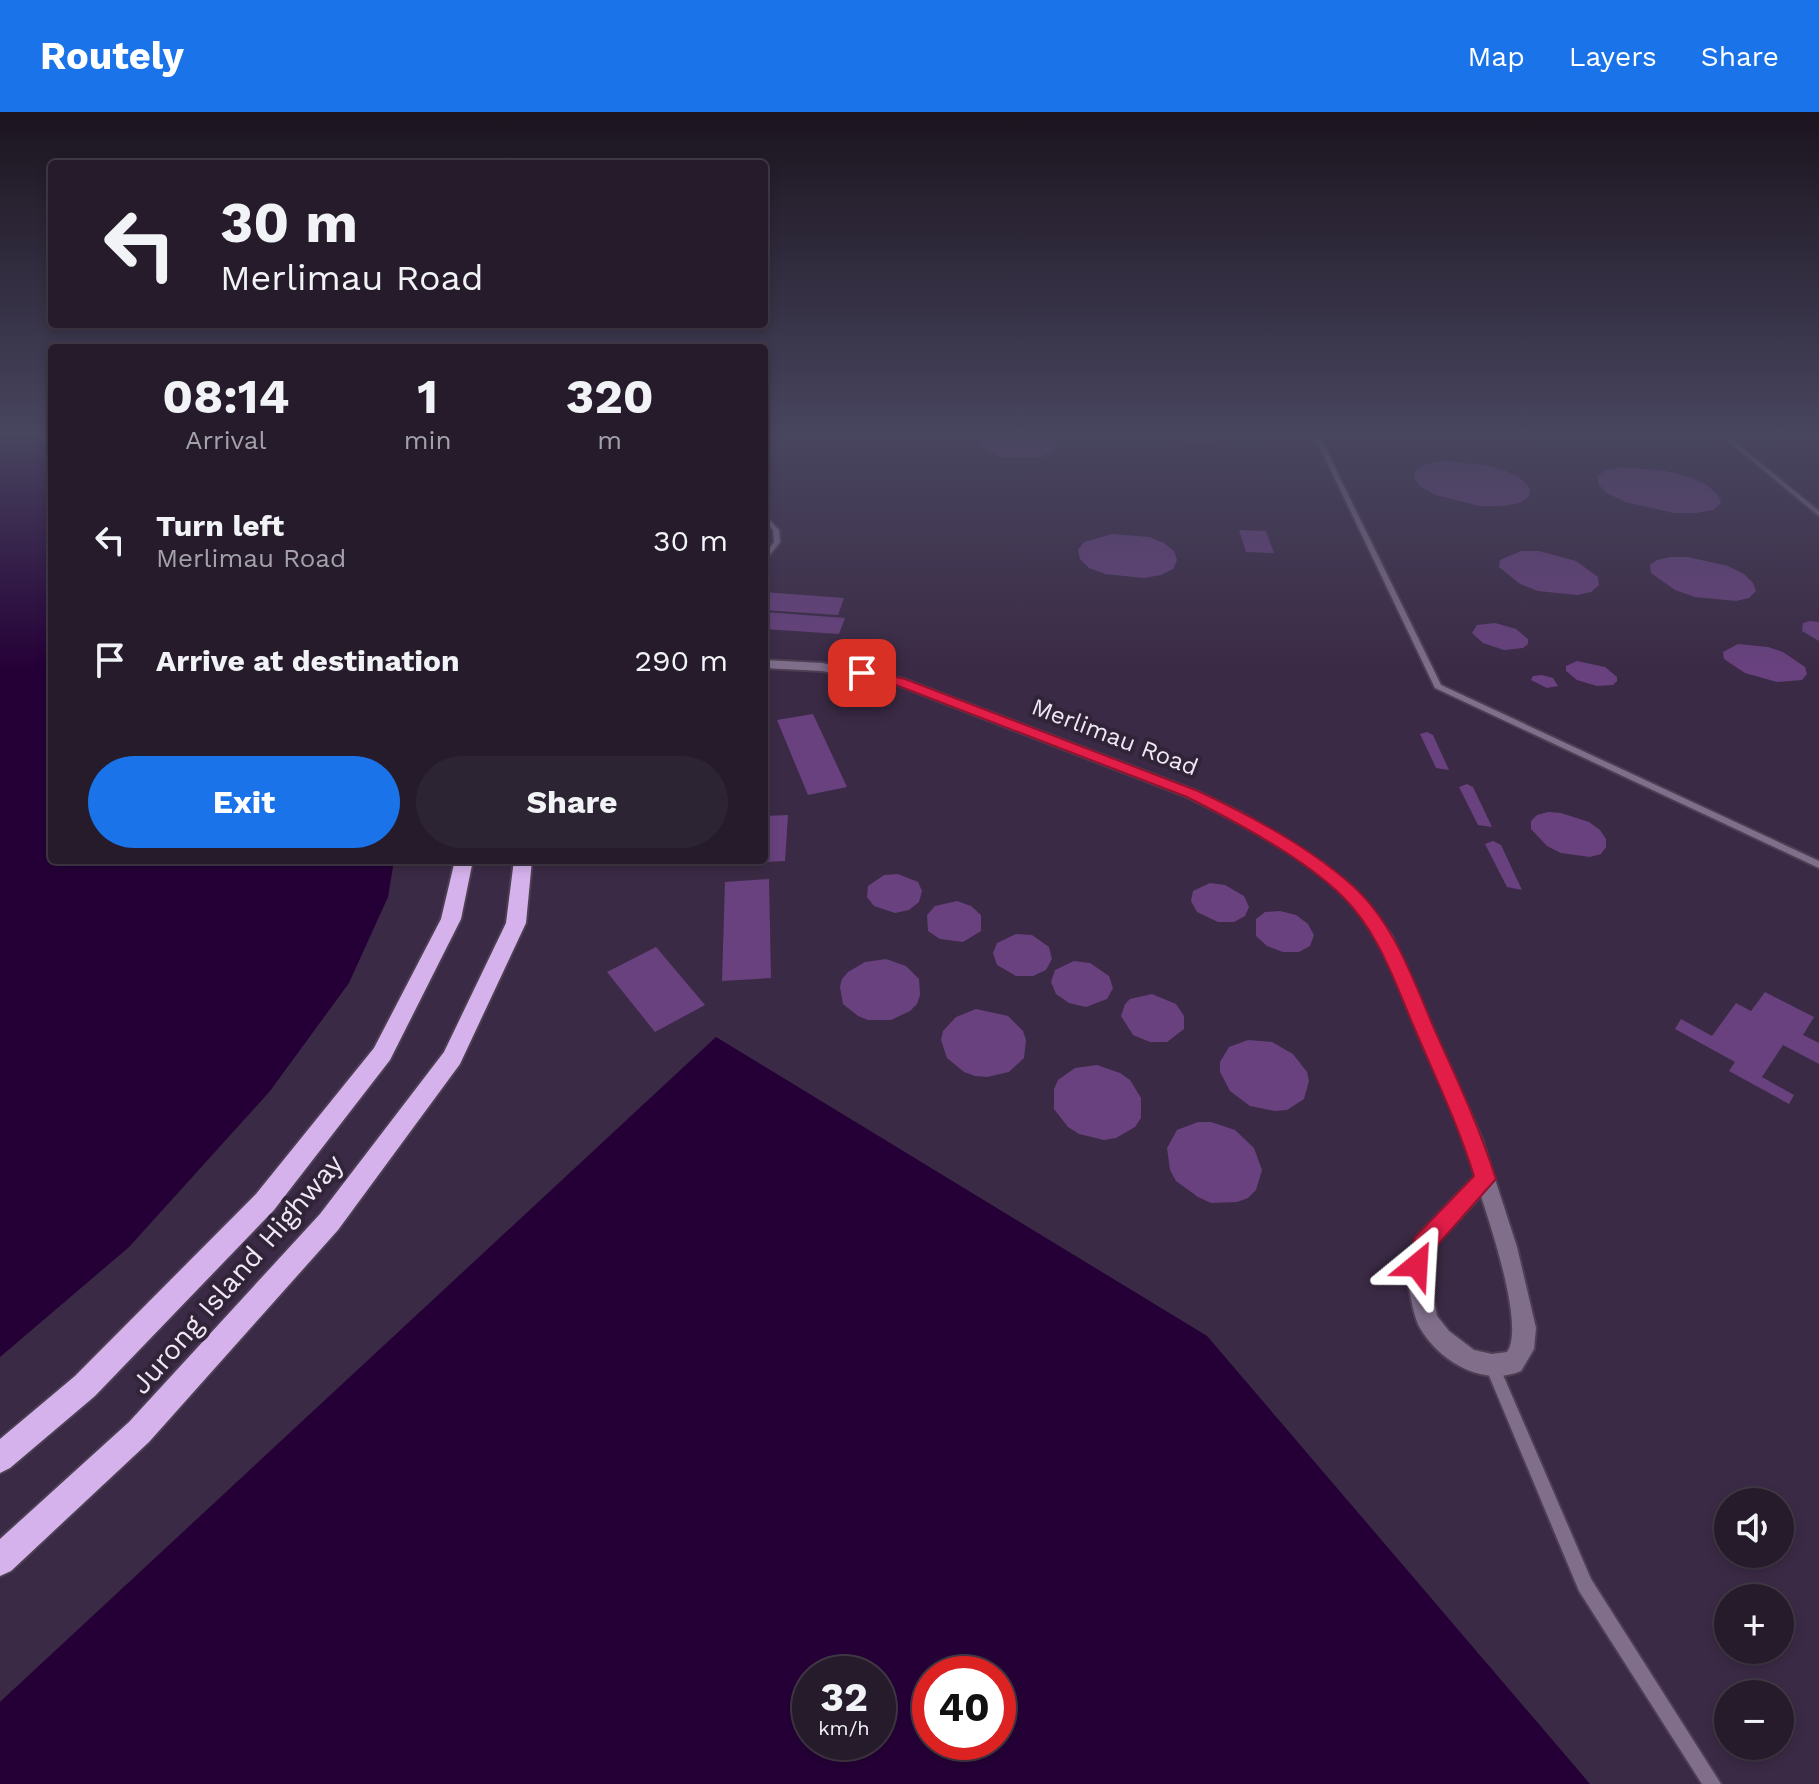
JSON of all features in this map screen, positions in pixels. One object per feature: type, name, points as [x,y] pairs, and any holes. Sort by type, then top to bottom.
[{"type":"main road","name":"Jurong Island Highway","points":[[0,1458],[85,1386],[265,1202],[382,1054],[451,919],[463,864]]},
{"type":"main road","name":"Jurong Island Highway","points":[[0,1560],[150,1420],[329,1222],[433,1084],[452,1058],[516,923],[523,864]]},
{"type":"street","name":"Merlimau Road","points":[[768,664],[822,667],[900,682],[1192,794],[1235,815],[1318,867],[1348,891],[1384,936],[1473,1139],[1507,1247],[1525,1328],[1523,1349],[1513,1363],[1492,1365]]},
{"type":"street","points":[[1485,1179],[1423,1244],[1417,1265],[1427,1320],[1441,1339],[1469,1360],[1492,1365]]},
{"type":"lane","points":[[1354,513],[1438,686],[1819,865]]},
{"type":"lane","points":[[768,521],[776,530],[777,542],[768,554]]},
{"type":"lane","points":[[1492,1365],[1585,1585],[1712,1784]]},
{"type":"shaded area","points":[[0,513],[48,513],[48,864],[393,864],[388,897],[349,983],[270,1091],[129,1247],[0,1357]]},
{"type":"shaded area","points":[[768,513],[1819,513],[1819,1784],[1590,1784],[1207,1336],[716,1037],[0,1702],[0,1357],[129,1247],[270,1091],[388,897],[393,864],[768,864]]},
{"type":"shaded area","points":[[716,1037],[1207,1336],[1590,1784],[0,1784],[0,1702]]},
{"type":"building","points":[[1239,530],[1266,531],[1274,553],[1246,552]]},
{"type":"building","points":[[1112,534],[1149,537],[1164,543],[1174,551],[1177,560],[1173,569],[1144,578],[1105,574],[1089,568],[1080,559],[1078,550],[1084,542]]},
{"type":"building","points":[[1521,551],[1539,551],[1576,561],[1598,577],[1599,585],[1591,592],[1577,595],[1538,591],[1520,584],[1499,567],[1500,560]]},
{"type":"building","points":[[1670,557],[1688,557],[1728,566],[1744,574],[1756,591],[1749,598],[1736,601],[1695,597],[1675,590],[1651,573],[1650,565]]},
{"type":"building","points":[[768,592],[844,598],[838,615],[768,610]]},
{"type":"building","points":[[768,612],[845,618],[839,634],[768,629]]},
{"type":"building","points":[[1819,622],[1819,641],[1802,631],[1803,623]]},
{"type":"building","points":[[1495,623],[1516,629],[1528,639],[1528,644],[1523,648],[1504,650],[1483,643],[1472,633],[1477,625]]},
{"type":"building","points":[[1738,644],[1783,652],[1805,667],[1807,674],[1802,680],[1777,682],[1745,673],[1724,659],[1723,652]]},
{"type":"building","points":[[1577,661],[1605,667],[1617,677],[1617,681],[1613,685],[1597,686],[1577,680],[1566,671],[1566,666]]},
{"type":"building","points":[[1533,676],[1553,678],[1558,686],[1547,688],[1531,680]]},
{"type":"building","points":[[813,714],[847,787],[808,795],[777,720]]},
{"type":"building","points":[[1427,732],[1433,735],[1449,770],[1436,768],[1420,734]]},
{"type":"building","points":[[1467,784],[1473,787],[1492,827],[1478,825],[1459,787]]},
{"type":"building","points":[[1548,812],[1589,822],[1600,830],[1606,839],[1606,847],[1601,854],[1590,857],[1561,853],[1547,846],[1531,829],[1531,821],[1537,815]]},
{"type":"building","points":[[788,815],[785,861],[768,862],[768,816]]},
{"type":"building","points":[[1493,841],[1501,845],[1522,890],[1507,887],[1485,844]]},
{"type":"building","points":[[898,874],[918,882],[922,891],[919,902],[909,910],[895,913],[874,906],[867,897],[868,886],[884,875]]},
{"type":"building","points":[[769,879],[771,978],[722,981],[725,882]]},
{"type":"building","points":[[1210,883],[1225,885],[1244,896],[1249,907],[1245,916],[1234,922],[1218,922],[1197,912],[1191,901],[1193,891]]},
{"type":"building","points":[[957,901],[971,906],[981,915],[981,931],[963,942],[940,939],[928,931],[927,915],[935,906]]},
{"type":"building","points":[[1280,911],[1296,915],[1308,924],[1314,935],[1310,946],[1299,952],[1283,952],[1267,946],[1256,936],[1256,919],[1265,912]]},
{"type":"building","points":[[1016,934],[1032,935],[1049,947],[1052,959],[1046,970],[1033,976],[1016,976],[997,965],[993,953],[997,943]]},
{"type":"building","points":[[656,947],[705,1005],[655,1032],[607,972]]},
{"type":"building","points":[[886,959],[906,966],[919,979],[920,995],[910,1011],[891,1020],[868,1020],[843,1004],[842,979],[865,962]]},
{"type":"building","points":[[1074,961],[1090,963],[1109,976],[1113,988],[1107,999],[1086,1007],[1069,1003],[1056,994],[1051,982],[1055,970]]},
{"type":"building","points":[[1765,992],[1814,1017],[1803,1035],[1819,1043],[1819,1064],[1783,1045],[1762,1077],[1794,1095],[1789,1104],[1729,1071],[1735,1062],[1675,1029],[1681,1019],[1712,1036],[1736,1003],[1751,1011]]},
{"type":"building","points":[[1152,994],[1176,1004],[1184,1016],[1184,1029],[1167,1042],[1150,1042],[1133,1035],[1121,1016],[1130,999]]},
{"type":"building","points":[[976,1009],[1008,1016],[1023,1031],[1026,1040],[1024,1058],[1009,1072],[975,1076],[964,1072],[947,1058],[941,1040],[943,1031],[956,1017]]},
{"type":"building","points":[[1248,1040],[1272,1042],[1293,1054],[1307,1072],[1309,1081],[1304,1099],[1287,1110],[1275,1111],[1250,1106],[1230,1091],[1220,1072],[1220,1062],[1229,1047]]},
{"type":"building","points":[[1097,1065],[1130,1080],[1141,1098],[1141,1118],[1135,1127],[1116,1138],[1104,1140],[1079,1134],[1068,1127],[1054,1109],[1054,1089],[1058,1080],[1075,1068]]},
{"type":"building","points":[[1198,1122],[1211,1122],[1235,1130],[1254,1148],[1262,1170],[1256,1190],[1248,1198],[1237,1202],[1211,1203],[1176,1181],[1170,1170],[1167,1148],[1177,1130]]},
{"type":"route","points":[[862,673],[900,682],[1192,794],[1283,844],[1348,891],[1384,936],[1473,1139],[1485,1179],[1423,1244],[1417,1265]]}]
